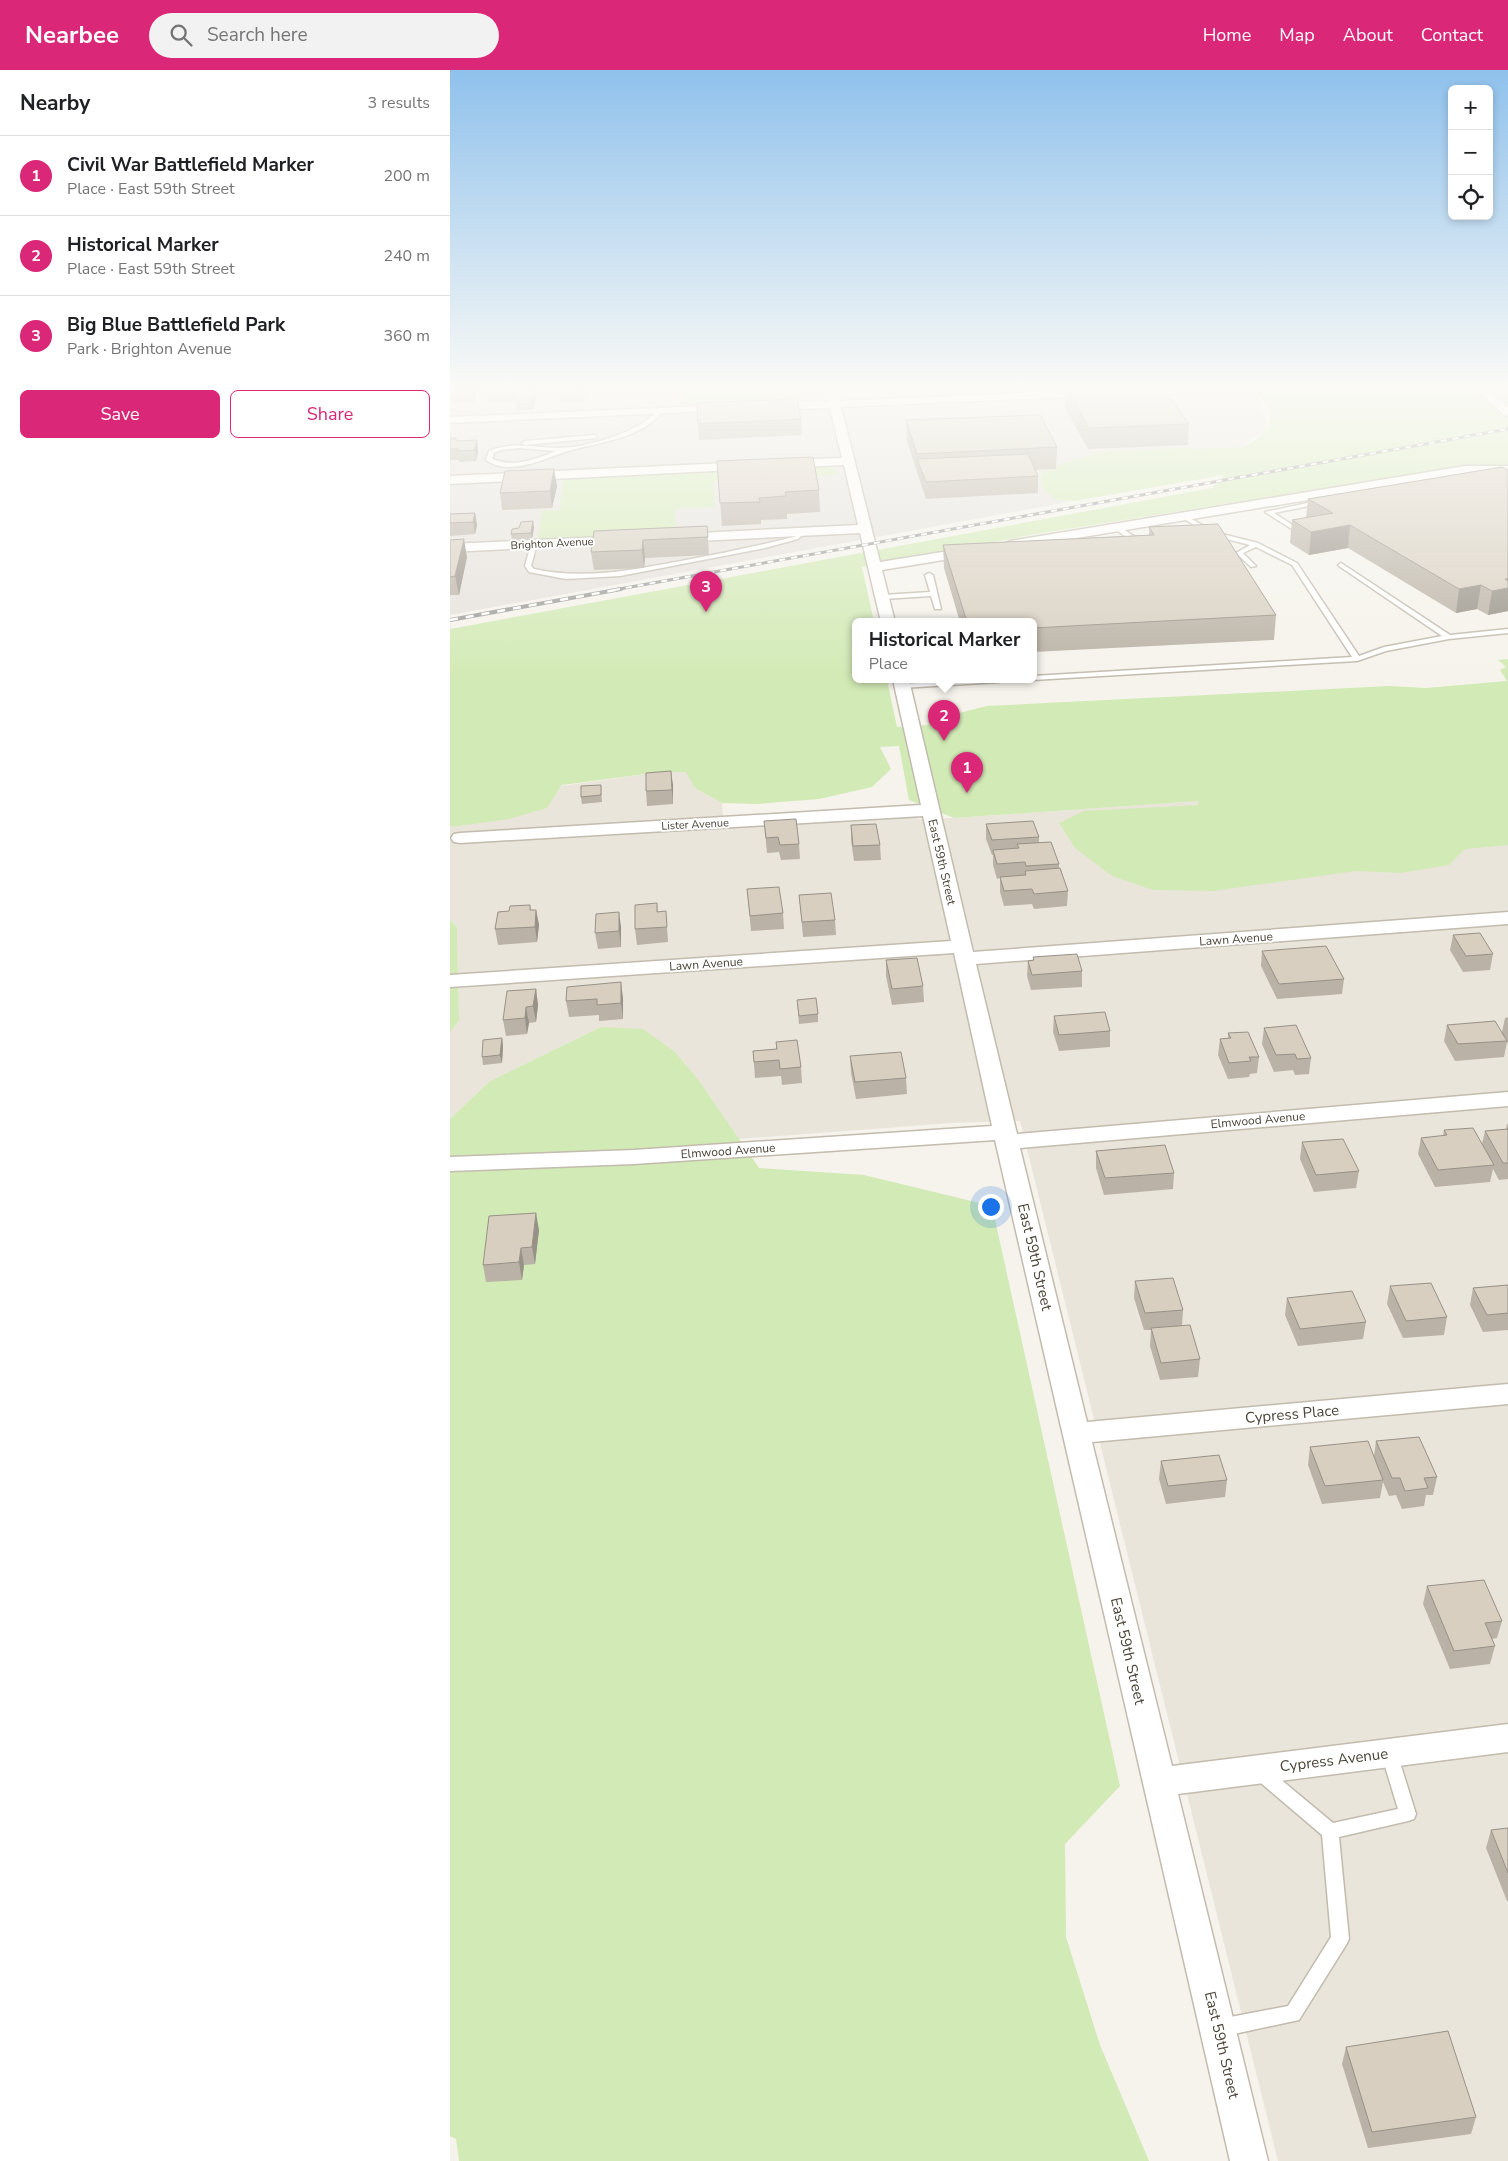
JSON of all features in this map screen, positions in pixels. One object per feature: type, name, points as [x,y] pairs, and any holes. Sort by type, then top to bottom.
[{"type":"street","points":[[854,486],[864,529],[876,567],[887,618]]},
{"type":"street","points":[[876,567],[1183,516],[1368,492],[1394,486]]},
{"type":"street","points":[[663,538],[864,529]]},
{"type":"street","name":"Brighton Avenue","points":[[450,548],[634,540]]},
{"type":"street","name":"East 59th Street","points":[[902,683],[1006,1137],[1250,2161]]},
{"type":"street","name":"Lister Avenue","points":[[460,838],[930,810]]},
{"type":"street","name":"Lawn Avenue","points":[[450,981],[963,953],[1508,918]]},
{"type":"street","name":"Elmwood Avenue","points":[[450,1164],[634,1157],[1006,1137],[1508,1099]]},
{"type":"street","name":"Cypress Place","points":[[1076,1433],[1508,1394]]},
{"type":"street","name":"Cypress Avenue","points":[[1159,1782],[1508,1738]]},
{"type":"lane","points":[[1303,534],[1268,512],[1332,500]]},
{"type":"lane","points":[[1183,516],[1212,534]]},
{"type":"lane","points":[[1117,528],[1134,539],[1153,538]]},
{"type":"lane","points":[[534,544],[528,566],[532,571],[548,576],[580,576],[648,569],[722,555],[796,538],[802,532]]},
{"type":"lane","points":[[1202,535],[1212,534],[1256,544],[1295,564],[1358,659]]},
{"type":"lane","points":[[1253,566],[1239,554],[1256,544]]},
{"type":"lane","points":[[1341,565],[1449,637]]},
{"type":"lane","points":[[929,575],[938,606]]},
{"type":"lane","points":[[883,597],[934,594]]},
{"type":"lane","points":[[1037,678],[1358,659],[1384,648],[1449,637],[1508,631]]},
{"type":"lane","points":[[1330,1831],[1408,1814],[1389,1753]]},
{"type":"lane","points":[[1218,2028],[1293,2014],[1340,1939],[1330,1831],[1257,1769]]},
{"type":"shaded area","points":[[450,486],[1086,486],[1054,499],[1074,501],[450,615]]},
{"type":"shaded area","points":[[660,772],[687,772],[695,788],[722,803],[724,828],[910,816],[919,819],[954,818],[1508,779],[1508,2161],[1278,2161],[1020,1121],[952,1123],[739,1139],[700,1082],[601,1027],[490,1081],[450,1119],[450,1033],[459,1020],[457,927],[450,920],[450,827],[546,808],[562,786]]},
{"type":"green space","points":[[563,486],[713,486],[715,507],[675,509],[676,534],[538,540],[542,511],[560,510]]},
{"type":"green space","points":[[1163,486],[1074,501],[1054,499],[1042,487]]},
{"type":"green space","points":[[1214,486],[1341,486],[1036,534],[862,567],[873,618],[852,618],[852,683],[888,683],[897,727],[929,725],[928,721],[987,706],[1389,686],[1426,688],[1507,681],[1500,670],[1506,667],[1498,660],[1508,659],[1508,845],[1465,849],[1449,865],[1401,873],[1356,871],[1213,891],[1153,890],[1112,876],[1075,848],[1059,823],[1084,811],[1198,805],[1199,801],[954,818],[909,800],[899,746],[880,747],[891,769],[872,787],[819,799],[757,804],[722,803],[695,788],[686,772],[660,772],[562,785],[547,808],[509,819],[450,827],[450,629],[1212,488]]},
{"type":"green space","points":[[450,920],[457,927],[459,1020],[450,1033]]},
{"type":"green space","points":[[601,1027],[643,1029],[675,1052],[700,1082],[759,1168],[864,1175],[992,1206],[1120,1786],[1065,1844],[1066,1937],[1100,2045],[1149,2161],[459,2161],[456,2139],[450,2136],[450,1119],[490,1081]]},
{"type":"building","points":[[502,486],[551,486],[550,491],[500,493]]},
{"type":"building","points":[[719,486],[818,486],[819,490],[785,492],[786,496],[759,498],[760,502],[720,503]]},
{"type":"building","points":[[1389,486],[1508,486],[1508,579],[1505,579],[1508,581],[1508,588],[1492,591],[1481,585],[1459,589],[1350,525],[1311,532],[1292,520],[1333,513],[1308,499]]},
{"type":"building","points":[[475,513],[473,522],[450,523],[450,514]]},
{"type":"building","points":[[533,521],[531,533],[511,534],[512,529],[519,528],[521,522]]},
{"type":"building","points":[[1218,524],[1276,615],[1037,628],[1037,618],[966,618],[943,545],[1154,535],[1149,527]]},
{"type":"building","points":[[707,526],[708,537],[643,540],[642,550],[591,552],[594,531]]},
{"type":"building","points":[[464,539],[455,576],[450,577],[450,540]]},
{"type":"building","points":[[671,771],[672,790],[646,791],[646,773]]},
{"type":"building","points":[[601,785],[601,795],[581,797],[581,786]]},
{"type":"building","points":[[796,819],[799,844],[780,845],[778,837],[766,838],[764,821]]},
{"type":"building","points":[[1033,821],[1039,837],[992,840],[986,824]]},
{"type":"building","points":[[876,824],[880,845],[853,846],[851,825]]},
{"type":"building","points":[[1051,842],[1059,864],[1026,866],[1025,862],[997,864],[993,850],[1019,848],[1017,844]]},
{"type":"building","points":[[1060,868],[1068,891],[1034,894],[1032,889],[1004,891],[1000,877],[1026,875],[1025,871]]},
{"type":"building","points":[[779,887],[783,913],[750,916],[747,889]]},
{"type":"building","points":[[831,893],[835,920],[802,922],[799,895]]},
{"type":"building","points":[[657,903],[657,912],[666,911],[667,927],[635,929],[635,905]]},
{"type":"building","points":[[530,905],[530,910],[536,910],[535,927],[495,929],[498,912],[509,911],[510,906]]},
{"type":"building","points":[[619,912],[619,931],[595,933],[596,914]]},
{"type":"building","points":[[1480,933],[1493,954],[1466,956],[1453,935]]},
{"type":"building","points":[[1326,946],[1344,979],[1279,984],[1262,951]]},
{"type":"building","points":[[1077,954],[1082,971],[1032,975],[1028,961],[1034,960],[1033,957]]},
{"type":"building","points":[[917,958],[923,986],[892,989],[886,960]]},
{"type":"building","points":[[621,982],[621,1003],[597,1005],[597,999],[566,1001],[567,987]]},
{"type":"building","points":[[536,989],[533,1006],[526,1007],[525,1018],[503,1020],[507,991]]},
{"type":"building","points":[[816,998],[818,1014],[799,1016],[797,1000]]},
{"type":"building","points":[[1105,1012],[1110,1031],[1059,1035],[1054,1016]]},
{"type":"building","points":[[1495,1021],[1507,1041],[1458,1044],[1447,1025]]},
{"type":"building","points":[[1296,1025],[1311,1058],[1297,1059],[1295,1054],[1276,1055],[1264,1028]]},
{"type":"building","points":[[1248,1032],[1259,1057],[1249,1057],[1251,1061],[1229,1063],[1220,1039],[1231,1038],[1228,1033]]},
{"type":"building","points":[[502,1038],[500,1055],[482,1057],[483,1040]]},
{"type":"building","points":[[797,1040],[801,1067],[780,1069],[779,1060],[754,1062],[753,1051],[777,1049],[776,1042]]},
{"type":"building","points":[[901,1052],[906,1078],[855,1082],[850,1056]]},
{"type":"building","points":[[1473,1128],[1494,1165],[1438,1170],[1421,1138],[1447,1135],[1444,1130]]},
{"type":"building","points":[[1508,1129],[1508,1163],[1503,1163],[1485,1131]]},
{"type":"building","points":[[1343,1139],[1359,1171],[1316,1175],[1302,1142]]},
{"type":"building","points":[[1165,1145],[1174,1173],[1105,1178],[1096,1151]]},
{"type":"building","points":[[536,1213],[532,1247],[521,1248],[519,1262],[483,1265],[489,1216]]},
{"type":"building","points":[[1173,1278],[1183,1310],[1145,1313],[1135,1281]]},
{"type":"building","points":[[1431,1283],[1447,1317],[1406,1321],[1390,1286]]},
{"type":"building","points":[[1508,1285],[1508,1313],[1487,1315],[1473,1288]]},
{"type":"building","points":[[1352,1291],[1366,1322],[1300,1329],[1287,1298]]},
{"type":"building","points":[[1190,1325],[1200,1359],[1161,1363],[1151,1328]]},
{"type":"building","points":[[1419,1437],[1437,1477],[1424,1478],[1428,1488],[1405,1491],[1400,1478],[1392,1478],[1376,1441]]},
{"type":"building","points":[[1368,1441],[1383,1480],[1325,1486],[1310,1447]]},
{"type":"building","points":[[1219,1455],[1227,1480],[1168,1486],[1161,1461]]},
{"type":"building","points":[[1484,1580],[1502,1621],[1485,1623],[1495,1646],[1454,1651],[1427,1586]]},
{"type":"building","points":[[1508,1828],[1508,1873],[1491,1830]]},
{"type":"building","points":[[1448,2031],[1476,2117],[1372,2132],[1346,2047]]},
{"type":"railway","points":[[614,590],[1194,486]]},
{"type":"railway","points":[[450,620],[621,589]]},
{"type":"place","name":"Big Blue Battlefield Park","points":[[706,612]]},
{"type":"place","name":"Historical Marker","points":[[944,741]]},
{"type":"place","name":"Civil War Battlefield Marker","points":[[967,793]]}]
